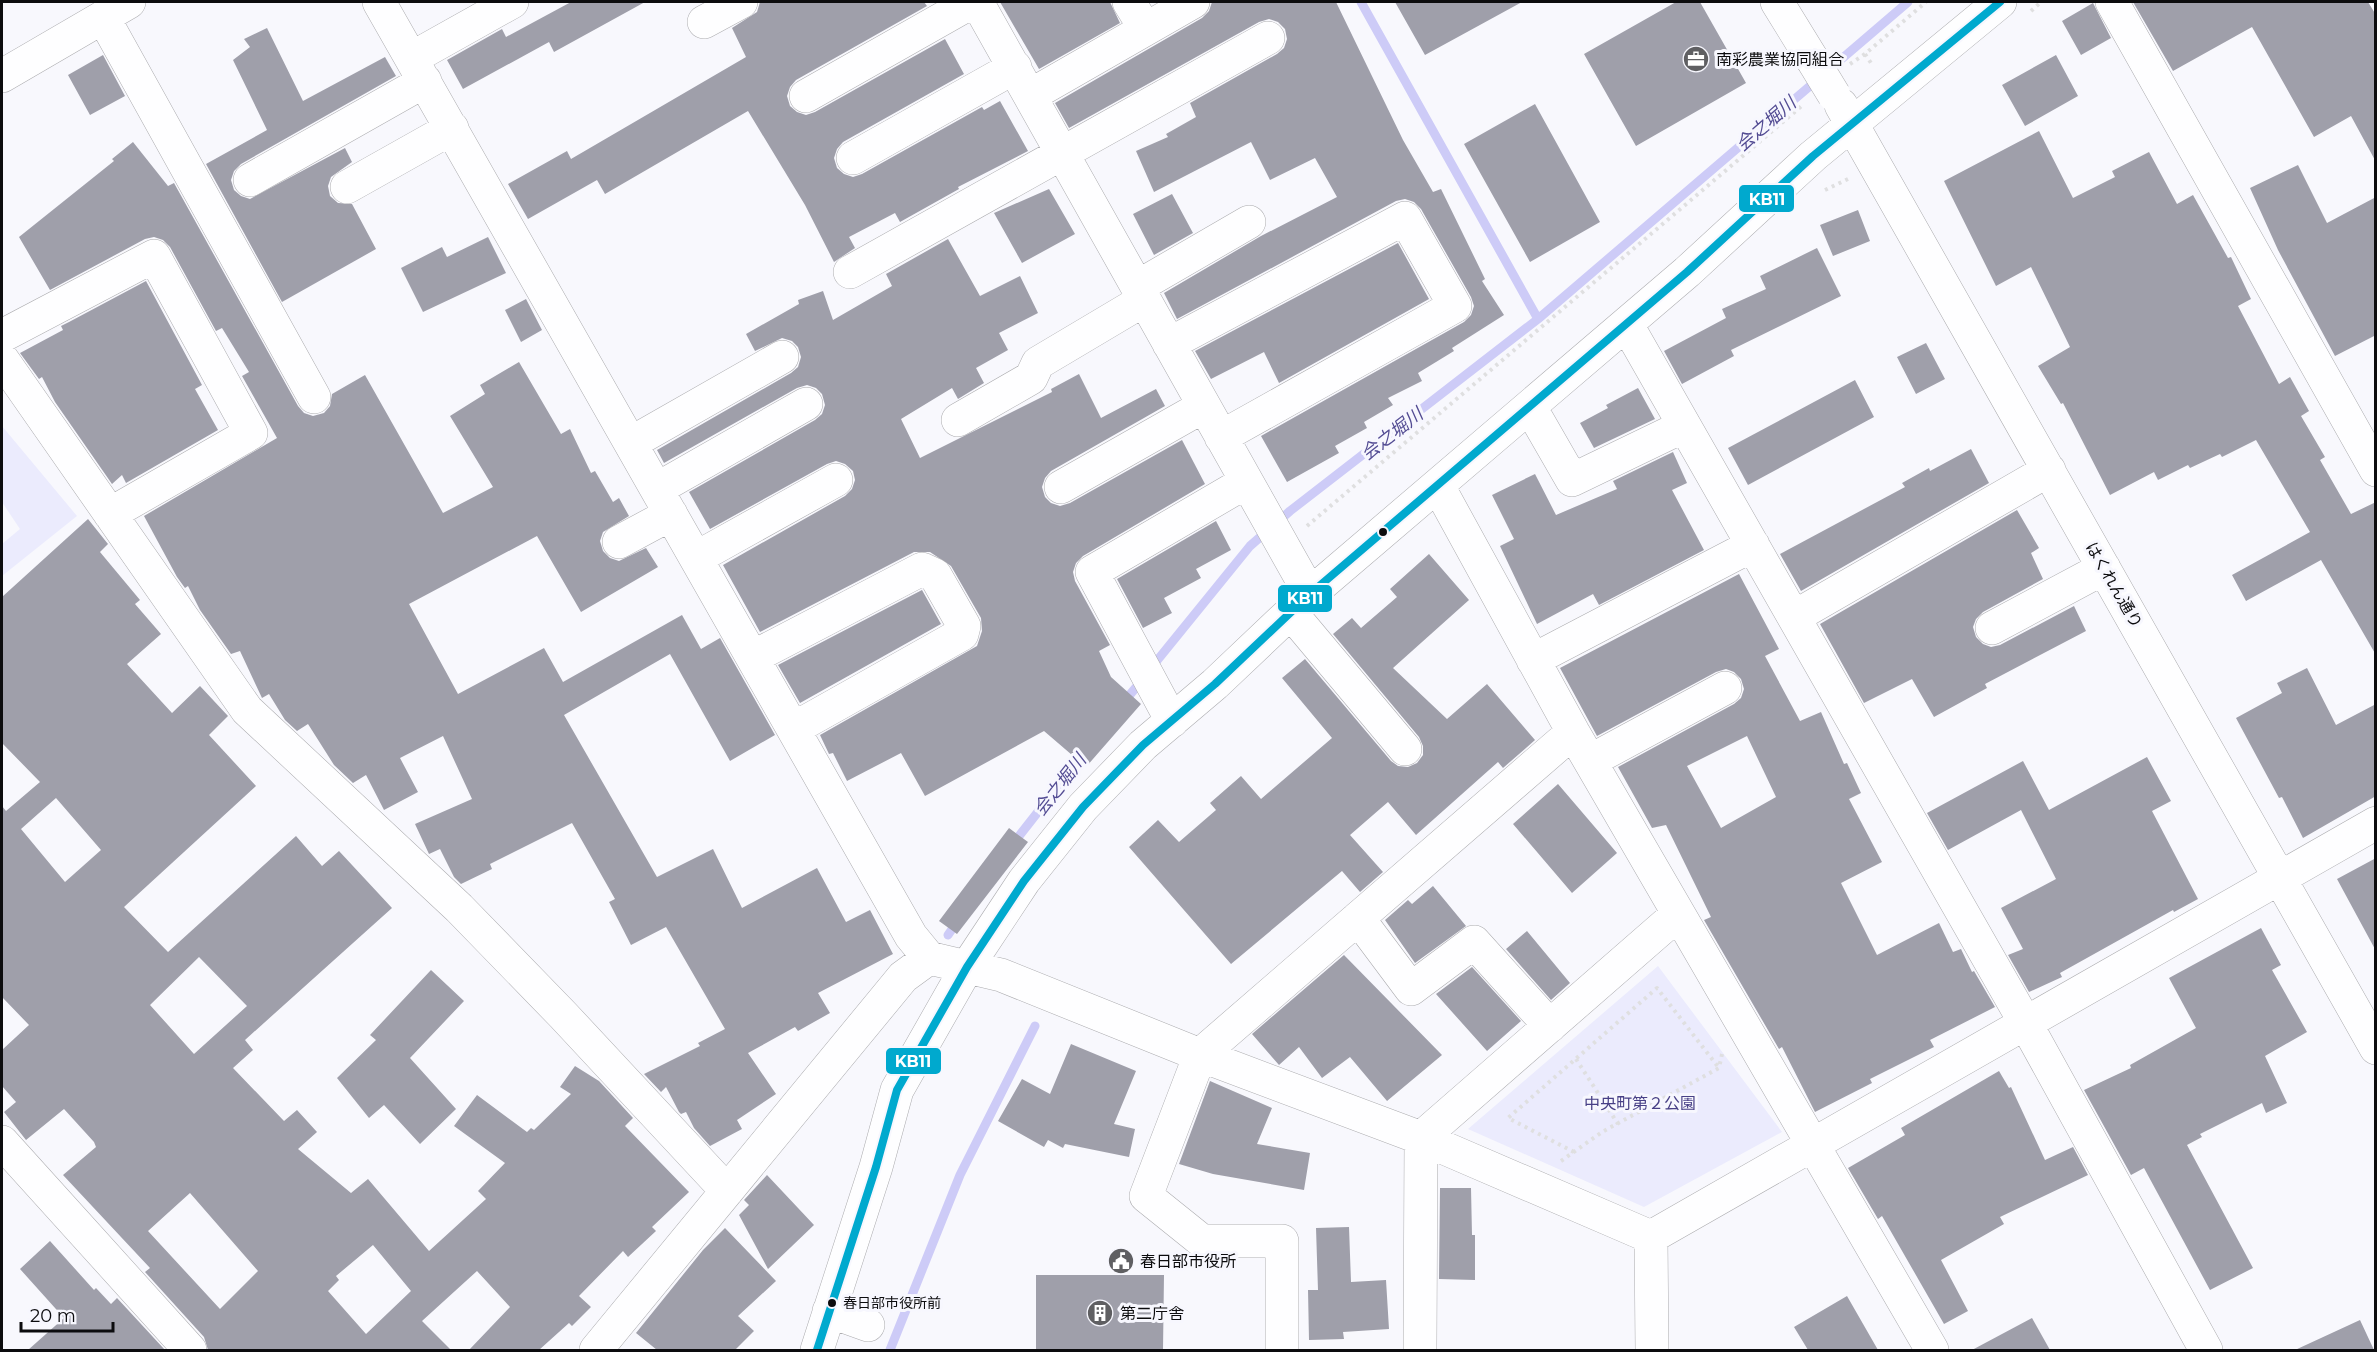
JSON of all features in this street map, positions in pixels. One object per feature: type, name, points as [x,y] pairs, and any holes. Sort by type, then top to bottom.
[{"type":"street","points":[[379,2],[911,936],[928,958],[1001,975],[1200,1055],[1421,1138],[1651,1237]]},
{"type":"street","points":[[250,180],[419,69],[512,2]]},
{"type":"street","points":[[704,22],[741,2]]},
{"type":"street","points":[[806,96],[972,2]]},
{"type":"street","points":[[977,2],[1246,482],[1282,527],[1300,604],[1405,749]]},
{"type":"street","points":[[853,158],[1023,81],[1137,15],[1193,2]]},
{"type":"street","name":"はくれん通り","points":[[1777,2],[1812,59],[1820,98],[1852,123],[2376,1048]]},
{"type":"street","points":[[817,1350],[876,1167],[897,1090],[968,967],[1024,880],[1083,807],[1143,745],[1215,684],[1300,604],[1627,325],[1852,123],[2000,2]]},
{"type":"street","points":[[2112,2],[2376,470]]},
{"type":"street","points":[[2,76],[116,10],[314,397]]},
{"type":"street","points":[[850,272],[1268,38]]},
{"type":"street","points":[[347,187],[452,128]]},
{"type":"street","points":[[1169,344],[1405,218],[1444,286],[1455,306],[1221,437]]},
{"type":"street","points":[[958,420],[1030,378],[1038,363],[1249,222]]},
{"type":"street","points":[[2,336],[154,256],[251,433],[110,514]]},
{"type":"street","points":[[1627,325],[2026,1024],[2206,1350]]},
{"type":"street","points":[[631,443],[782,357]]},
{"type":"street","points":[[2,359],[247,710],[459,908],[563,1015],[726,1191]]},
{"type":"street","points":[[619,543],[664,502],[806,404]]},
{"type":"street","points":[[1061,488],[1204,405]]},
{"type":"street","points":[[1530,407],[1572,480],[1684,426]]},
{"type":"street","points":[[1794,617],[2049,470]]},
{"type":"street","points":[[696,558],[836,480]]},
{"type":"street","points":[[1172,721],[1092,572],[1246,482]]},
{"type":"street","points":[[1438,486],[1573,732],[1811,1146],[1932,1350]]},
{"type":"street","points":[[1533,660],[1753,545]]},
{"type":"street","points":[[1992,628],[2104,568]]},
{"type":"street","points":[[753,657],[922,569],[935,576],[964,626],[962,634],[793,729]]},
{"type":"street","points":[[1590,761],[1725,688]]},
{"type":"street","points":[[1282,1350],[1282,1241],[1202,1241],[1146,1196],[1200,1055],[1573,732]]},
{"type":"street","points":[[1651,1237],[2376,823]]},
{"type":"street","points":[[1420,1350],[1421,1138],[1678,914]]},
{"type":"street","points":[[1358,918],[1411,989],[1474,942],[1550,1026]]},
{"type":"street","points":[[596,1350],[903,977],[928,958]]},
{"type":"street","points":[[2,1142],[190,1350]]},
{"type":"street","points":[[1651,1237],[1652,1350]]},
{"type":"street","points":[[829,1311],[868,1325]]},
{"type":"path","points":[[1851,63],[1865,54],[1926,2]]},
{"type":"path","points":[[1865,54],[1875,69]]},
{"type":"path","points":[[1282,527],[1319,513],[1820,98]]},
{"type":"path","points":[[1823,192],[1852,176]]},
{"type":"path","points":[[1574,1152],[1508,1118],[1657,988],[1719,1068]]},
{"type":"path","points":[[1561,1161],[1618,1124],[1719,1068],[1724,1048]]},
{"type":"path","points":[[1576,1059],[1618,1124]]},
{"type":"green space","points":[[2,426],[77,516],[2,576],[2,544],[20,529],[2,502]]},
{"type":"green space","name":"中央町第２公園","points":[[1658,966],[1782,1132],[1644,1207],[1468,1129]]},
{"type":"building","points":[[571,2],[645,2],[554,52],[549,42],[463,89],[447,60],[502,29],[506,37]]},
{"type":"building","points":[[760,2],[924,2],[927,6],[796,80],[787,96],[790,106],[797,112],[806,115],[815,112],[945,39],[964,74],[843,142],[834,158],[837,168],[844,174],[853,177],[862,174],[982,107],[984,110],[1000,101],[1028,151],[958,187],[959,189],[900,222],[895,213],[849,237],[855,248],[834,262],[805,205],[748,111],[605,194],[597,180],[528,219],[508,184],[567,151],[571,159],[746,57],[732,28],[757,12]]},
{"type":"building","points":[[1000,2],[1110,2],[1120,23],[1039,69]]},
{"type":"building","points":[[1212,2],[1336,2],[1403,140],[1433,192],[1441,189],[1485,279],[1482,281],[1504,315],[1452,348],[1454,351],[1418,373],[1422,381],[1388,398],[1393,405],[1364,422],[1367,428],[1335,446],[1339,453],[1287,482],[1261,436],[1464,322],[1471,315],[1474,306],[1421,209],[1414,202],[1405,199],[1396,201],[1177,319],[1164,293],[1261,236],[1337,197],[1315,158],[1270,180],[1251,142],[1154,192],[1136,151],[1168,137],[1166,134],[1196,117],[1190,103],[1284,48],[1287,39],[1285,29],[1278,22],[1269,19],[1259,22],[1069,128],[1055,103],[1202,18],[1209,11]]},
{"type":"building","points":[[1395,2],[1522,2],[1425,55]]},
{"type":"building","points":[[1676,2],[1700,2],[1746,83],[1636,146],[1584,54]]},
{"type":"building","points":[[2133,2],[2368,2],[2376,15],[2376,162],[2351,116],[2314,137],[2252,27],[2173,71]]},
{"type":"building","points":[[2093,3],[2111,38],[2081,55],[2062,21]]},
{"type":"building","points":[[267,28],[303,101],[385,57],[396,76],[241,164],[234,171],[231,180],[234,190],[250,199],[345,148],[352,162],[331,177],[328,186],[330,196],[338,203],[352,204],[376,249],[282,302],[206,164],[267,130],[233,60],[250,47],[244,39]]},
{"type":"building","points":[[103,55],[125,96],[90,115],[68,75]]},
{"type":"building","points":[[2056,55],[2078,96],[2025,126],[2002,85]]},
{"type":"building","points":[[1535,104],[1600,222],[1530,262],[1464,144]]},
{"type":"building","points":[[2039,131],[2073,198],[2115,177],[2112,171],[2149,152],[2177,204],[2193,195],[2228,258],[2231,257],[2251,299],[2238,306],[2279,384],[2290,377],[2309,411],[2301,416],[2325,457],[2320,460],[2351,514],[2376,502],[2376,655],[2321,560],[2246,601],[2232,575],[2310,532],[2256,440],[2222,457],[2220,454],[2190,468],[2188,465],[2158,480],[2154,472],[2110,495],[2063,403],[2061,404],[2038,366],[2070,347],[2031,267],[1996,286],[1944,181]]},
{"type":"building","points":[[133,142],[168,186],[174,183],[304,413],[313,416],[324,413],[330,406],[332,394],[365,375],[443,513],[493,487],[450,416],[485,394],[480,385],[519,362],[561,434],[570,429],[591,473],[595,471],[613,502],[619,498],[629,516],[603,532],[600,541],[603,551],[610,558],[619,561],[646,548],[658,567],[581,612],[537,536],[409,604],[458,694],[544,648],[563,682],[682,615],[701,649],[720,638],[775,735],[730,761],[670,654],[564,715],[657,877],[713,849],[742,908],[817,868],[846,922],[870,910],[893,954],[818,993],[830,1013],[798,1031],[795,1027],[748,1053],[776,1094],[737,1120],[742,1129],[710,1146],[694,1128],[686,1112],[681,1114],[679,1112],[666,1087],[661,1092],[644,1074],[700,1046],[698,1043],[725,1029],[666,927],[631,945],[609,902],[615,899],[572,823],[490,864],[492,869],[461,884],[454,877],[440,849],[429,854],[415,824],[472,799],[443,736],[400,758],[418,792],[384,810],[366,775],[353,783],[334,765],[308,724],[297,731],[285,720],[269,694],[262,698],[240,651],[231,654],[200,610],[188,586],[185,588],[177,577],[144,516],[277,438],[242,376],[249,372],[222,328],[216,331],[170,247],[163,240],[154,237],[145,239],[50,290],[19,237],[114,161],[112,159]]},
{"type":"building","points":[[2298,165],[2327,223],[2376,197],[2376,335],[2335,356],[2278,250],[2250,188]]},
{"type":"building","points":[[1049,189],[1075,234],[1022,263],[994,213]]},
{"type":"building","points":[[1172,194],[1193,233],[1154,255],[1133,214]]},
{"type":"building","points":[[1858,210],[1870,241],[1833,256],[1820,225]]},
{"type":"building","points":[[488,237],[506,273],[423,312],[401,268],[442,247],[447,257]]},
{"type":"building","points":[[948,239],[980,296],[1020,276],[1038,313],[999,333],[1008,350],[976,368],[984,383],[958,399],[952,388],[901,419],[920,458],[1052,392],[1051,389],[1079,374],[1101,418],[1156,389],[1165,406],[1051,471],[1042,487],[1045,497],[1051,503],[1060,506],[1070,503],[1182,440],[1205,484],[1083,556],[1076,563],[1073,572],[1075,581],[1110,645],[1099,651],[1111,677],[1141,704],[1086,767],[1044,731],[925,796],[901,753],[847,781],[833,753],[829,754],[820,735],[977,646],[982,631],[981,618],[951,566],[930,552],[914,552],[760,632],[723,565],[845,496],[852,489],[855,480],[853,471],[845,464],[836,461],[827,464],[710,529],[689,492],[815,420],[822,414],[825,405],[822,394],[816,388],[807,385],[797,388],[664,463],[657,450],[798,367],[801,357],[798,347],[792,341],[782,338],[755,351],[746,334],[799,304],[798,300],[823,291],[833,320],[892,286],[886,274]]},
{"type":"building","points":[[1398,243],[1429,299],[1279,383],[1264,352],[1211,379],[1195,351]]},
{"type":"building","points":[[1817,248],[1841,296],[1731,350],[1734,356],[1682,384],[1664,351],[1726,318],[1722,309],[1766,289],[1760,276]]},
{"type":"building","points":[[146,281],[202,385],[195,389],[218,430],[126,483],[122,475],[112,484],[55,402],[42,377],[39,379],[20,353],[63,330],[61,326]]},
{"type":"building","points":[[526,299],[542,330],[521,342],[505,310]]},
{"type":"building","points":[[1926,343],[1945,379],[1916,394],[1897,357]]},
{"type":"building","points":[[1855,380],[1874,417],[1748,485],[1728,448]]},
{"type":"building","points":[[1638,388],[1655,419],[1594,448],[1580,423],[1608,408],[1606,405]]},
{"type":"building","points":[[1971,449],[1989,483],[1801,591],[1780,554],[1905,487],[1902,483],[1929,468],[1930,471]]},
{"type":"building","points":[[1673,452],[1687,483],[1672,490],[1704,550],[1599,605],[1593,594],[1537,624],[1500,546],[1514,539],[1492,495],[1535,474],[1556,515],[1617,489],[1613,481]]},
{"type":"building","points":[[2017,510],[2039,548],[2031,553],[2043,579],[1983,612],[1976,619],[1973,627],[1976,637],[1983,644],[1991,647],[2000,645],[2074,606],[2086,631],[1985,684],[1987,688],[1934,717],[1912,679],[1864,703],[1820,624]]},
{"type":"building","points":[[88,519],[108,544],[100,552],[140,600],[135,604],[161,634],[127,664],[172,713],[200,686],[228,716],[209,735],[256,786],[124,907],[168,952],[296,836],[322,866],[339,851],[392,908],[245,1040],[253,1050],[233,1068],[284,1121],[297,1110],[317,1132],[298,1149],[351,1193],[368,1179],[429,1251],[486,1199],[478,1191],[505,1163],[454,1126],[477,1095],[527,1132],[531,1128],[534,1130],[571,1094],[560,1087],[575,1066],[599,1081],[633,1118],[625,1126],[689,1192],[652,1227],[656,1231],[628,1257],[623,1251],[579,1296],[591,1307],[572,1326],[569,1323],[539,1350],[469,1350],[510,1307],[477,1271],[422,1321],[451,1350],[208,1350],[204,1337],[145,1272],[150,1268],[63,1175],[96,1147],[94,1142],[64,1109],[26,1140],[4,1112],[16,1102],[2,1086],[2,1050],[29,1025],[2,997],[2,806],[6,811],[40,782],[2,743],[2,597]],"holes":[[[56,798],[101,850],[65,882],[21,829]],[[199,957],[247,1006],[194,1054],[150,1005]],[[190,1193],[258,1271],[220,1309],[148,1231]],[[373,1245],[411,1291],[366,1334],[328,1291],[339,1280],[336,1276]]]},
{"type":"building","points":[[1216,521],[1231,550],[1196,569],[1201,578],[1164,598],[1172,613],[1143,628],[1117,579]]},
{"type":"building","points":[[1429,554],[1469,600],[1393,668],[1447,719],[1487,684],[1535,740],[1503,768],[1498,762],[1416,835],[1388,802],[1350,835],[1383,872],[1360,892],[1342,871],[1231,964],[1129,847],[1158,820],[1179,842],[1216,810],[1210,803],[1241,776],[1261,799],[1332,738],[1282,678],[1305,659],[1391,761],[1398,766],[1408,767],[1417,763],[1423,755],[1423,746],[1419,737],[1333,634],[1352,618],[1361,628],[1397,597],[1390,589]]},
{"type":"building","points":[[1739,574],[1779,649],[1765,656],[1800,721],[1821,712],[1844,764],[1847,763],[1861,793],[1849,799],[1882,862],[1841,883],[1877,955],[1939,923],[1953,952],[1961,949],[1972,972],[1974,971],[1995,1007],[1930,1040],[1934,1047],[1870,1079],[1872,1083],[1815,1112],[1782,1047],[1779,1049],[1704,920],[1711,917],[1666,825],[1652,828],[1618,767],[1734,704],[1741,698],[1744,689],[1741,679],[1734,672],[1726,669],[1716,672],[1597,736],[1560,668]],"holes":[[[1747,736],[1776,797],[1721,828],[1687,766]]]},
{"type":"building","points":[[922,590],[941,624],[800,703],[778,665]]},
{"type":"building","points":[[2307,668],[2336,725],[2376,704],[2376,796],[2303,838],[2236,718],[2282,693],[2277,683]]},
{"type":"building","points":[[2147,757],[2171,801],[2152,811],[2198,899],[2174,912],[2173,910],[2060,973],[2062,977],[2029,992],[2008,955],[2023,949],[2001,908],[2056,879],[2021,810],[1948,850],[1927,813],[2023,761],[2049,810]]},
{"type":"building","points":[[1558,784],[1617,853],[1572,893],[1513,824]]},
{"type":"building","points":[[1009,828],[1028,842],[957,934],[939,921]]},
{"type":"building","points":[[2376,858],[2376,951],[2337,879]]},
{"type":"building","points":[[1433,886],[1466,926],[1415,963],[1385,920],[1408,900],[1412,904]]},
{"type":"building","points":[[2261,928],[2281,965],[2272,970],[2307,1032],[2265,1056],[2287,1103],[2266,1113],[2262,1103],[2200,1134],[2202,1137],[2187,1145],[2253,1268],[2210,1290],[2144,1168],[2131,1175],[2084,1090],[2131,1068],[2130,1065],[2196,1028],[2169,978]]},
{"type":"building","points":[[1527,931],[1570,983],[1551,1000],[1506,949]]},
{"type":"building","points":[[1344,955],[1442,1055],[1387,1101],[1350,1057],[1322,1078],[1299,1047],[1279,1065],[1252,1034]]},
{"type":"building","points":[[1472,967],[1521,1021],[1487,1051],[1436,994]]},
{"type":"building","points":[[431,970],[464,1001],[410,1058],[456,1109],[420,1144],[384,1105],[369,1118],[337,1078],[376,1040],[370,1035]]},
{"type":"building","points":[[1071,1044],[1136,1071],[1114,1124],[1135,1129],[1129,1157],[1065,1144],[1063,1148],[1048,1140],[1044,1147],[998,1121],[1022,1079],[1050,1094]]},
{"type":"building","points":[[1999,1071],[2009,1088],[2011,1087],[2045,1160],[2073,1147],[2088,1175],[2000,1217],[2004,1224],[1941,1260],[1968,1311],[1944,1324],[1882,1216],[1878,1219],[1848,1168],[1905,1135],[1901,1128]]},
{"type":"building","points":[[1210,1081],[1272,1108],[1257,1144],[1310,1153],[1304,1190],[1213,1174],[1179,1164]]},
{"type":"building","points":[[767,1175],[814,1225],[768,1269],[739,1215],[749,1205],[744,1200]]},
{"type":"building","points":[[1440,1188],[1471,1188],[1472,1235],[1475,1235],[1475,1280],[1439,1279]]},
{"type":"building","points":[[1349,1227],[1351,1282],[1386,1280],[1389,1329],[1343,1332],[1344,1339],[1309,1340],[1308,1290],[1318,1290],[1316,1228]]},
{"type":"building","points":[[725,1228],[776,1281],[738,1316],[754,1331],[735,1350],[657,1350],[636,1333],[703,1250]]},
{"type":"building","points":[[50,1241],[94,1290],[96,1288],[111,1304],[117,1298],[165,1350],[28,1350],[64,1318],[20,1269]]},
{"type":"building","name":"第二庁舎","points":[[1036,1275],[1164,1275],[1163,1350],[1036,1350]]},
{"type":"building","points":[[1847,1296],[1878,1350],[1808,1350],[1794,1327]]},
{"type":"building","points":[[2032,1318],[2050,1350],[1972,1350]]},
{"type":"building","points":[[2360,1320],[2374,1350],[2295,1350]]},
{"type":"waterway","points":[[1361,2],[1538,319]]},
{"type":"waterway","name":"会之堀川","points":[[1151,668],[1250,546],[1290,511],[1538,319],[1908,2]]},
{"type":"waterway","name":"会之堀川","points":[[1123,703],[1143,679]]},
{"type":"waterway","name":"会之堀川","points":[[1012,845],[1085,752]]},
{"type":"waterway","name":"会之堀川","points":[[948,935],[957,922]]},
{"type":"waterway","name":"会之堀川","points":[[890,1350],[960,1175],[1035,1026]]},
{"type":"transit line","name":"KB11","points":[[817,1350],[876,1167],[897,1090],[967,967],[1024,881],[1083,807],[1143,745],[1215,684],[1310,594],[1687,272],[1813,156],[2000,2]]},
{"type":"place","name":"南彩農業協同組合","points":[[1696,59]]},
{"type":"place","name":"春日部市役所","points":[[1121,1261]]},
{"type":"place","name":"春日部市役所前","points":[[832,1303]]},
{"type":"place","name":"第二庁舎","points":[[1100,1313]]}]
